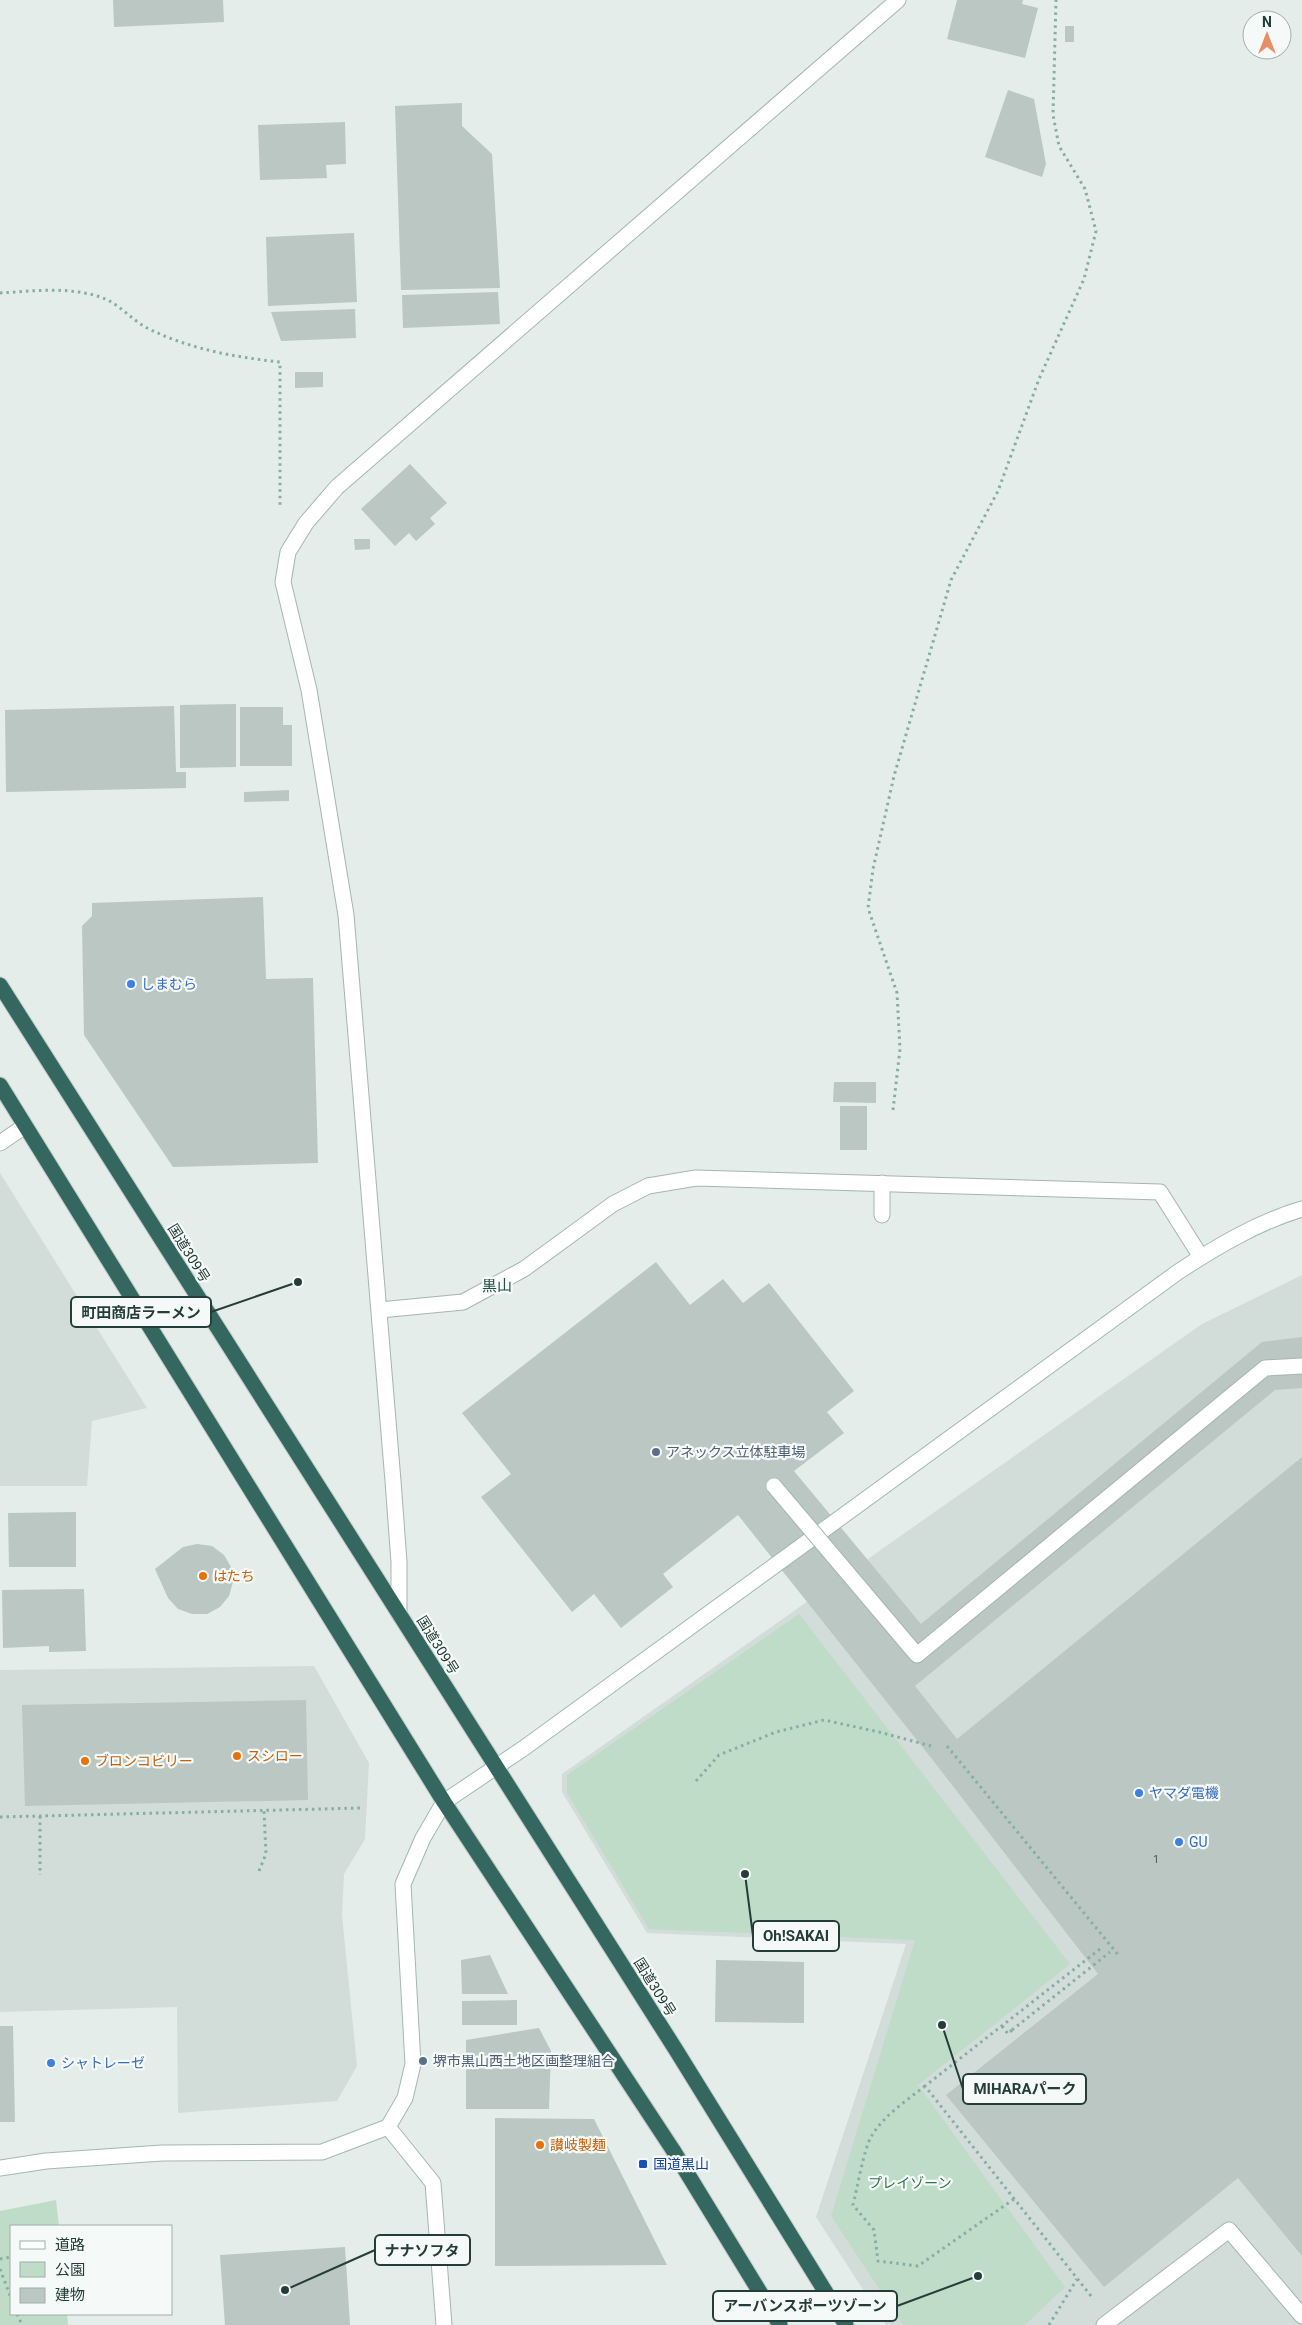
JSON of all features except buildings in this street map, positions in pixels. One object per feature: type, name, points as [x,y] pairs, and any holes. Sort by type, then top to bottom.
[{"type":"highway","name":"国道309号","points":[[0,985],[676,2050],[846,2325]]},
{"type":"highway","points":[[0,1085],[444,1802],[668,2142],[780,2325]]},
{"type":"street","points":[[399,1614],[399,1562],[380,1310],[346,915],[309,690],[283,582],[288,552],[306,523],[337,487],[898,0]]},
{"type":"street","points":[[0,1143],[25,1126]]},
{"type":"street","points":[[380,1310],[463,1302],[524,1268],[613,1204],[648,1186],[696,1178],[1160,1192],[1201,1257]]},
{"type":"street","points":[[882,1183],[882,1215]]},
{"type":"street","points":[[0,2168],[46,2161],[162,2153],[322,2152],[388,2127],[405,2098],[413,2064],[403,1884],[423,1838],[444,1802],[496,1768],[1201,1257],[1285,1214],[1302,1209]]},
{"type":"street","points":[[774,1486],[917,1655],[1265,1368],[1302,1366]]},
{"type":"street","points":[[388,2127],[433,2183],[444,2325]]},
{"type":"street","points":[[1107,2323],[1229,2230],[1302,2316]]},
{"type":"path","points":[[892,1110],[900,1049],[896,993],[868,908],[873,868],[894,776],[951,580],[998,491],[1039,378],[1084,279],[1096,231],[1085,189],[1059,146],[1052,115],[1056,0]]},
{"type":"path","points":[[0,293],[65,290],[104,298],[146,327],[186,344],[234,357],[280,362],[280,541],[288,552]]},
{"type":"path","points":[[696,1781],[719,1755],[776,1732],[824,1720],[931,1746]]},
{"type":"path","points":[[947,1746],[1112,1951],[1120,1957]]},
{"type":"path","points":[[0,1817],[361,1808]]},
{"type":"path","points":[[259,1871],[266,1854],[264,1810]]},
{"type":"path","points":[[40,1816],[40,1875]]},
{"type":"path","points":[[1014,2199],[918,2266],[878,2261],[874,2230],[853,2205],[870,2138],[890,2114],[1100,1949]]},
{"type":"path","points":[[1002,2026],[1008,2034],[1112,1951]]},
{"type":"path","points":[[925,2086],[1077,2279],[1107,2323]]},
{"type":"path","points":[[0,2269],[10,2295]]},
{"type":"path","points":[[1049,2325],[1077,2279]]},
{"type":"shaded area","points":[[0,1173],[147,1408],[92,1421],[87,1486],[0,1486]]},
{"type":"shaded area","points":[[1302,1275],[1302,2325],[886,2325],[816,2217],[906,1944],[647,1933],[562,1792],[562,1774],[1202,1324]]},
{"type":"shaded area","points":[[314,1666],[369,1763],[365,1839],[344,1874],[342,1915],[357,2066],[337,2101],[178,2113],[177,2007],[0,2012],[0,1670]]},
{"type":"green space","name":"プレイゾーン","points":[[799,1614],[1070,1964],[918,2085],[1065,2287],[1025,2325],[903,2325],[831,2216],[915,1940],[649,1929],[567,1793],[567,1775]]},
{"type":"green space","points":[[56,2200],[59,2225],[10,2225],[10,2315],[67,2315],[68,2325],[0,2325],[0,2211]]},
{"type":"place","name":"しまむら","points":[[131,984]]},
{"type":"place","name":"町田商店ラーメン","points":[[298,1282]]},
{"type":"place","name":"アネックス立体駐車場","points":[[656,1452]]},
{"type":"place","name":"はたち","points":[[203,1576]]},
{"type":"place","name":"スシロー","points":[[237,1756]]},
{"type":"place","name":"ブロンコビリー","points":[[85,1761]]},
{"type":"place","name":"ヤマダ電機","points":[[1139,1793]]},
{"type":"place","name":"GU","points":[[1179,1842]]},
{"type":"place","name":"Oh!SAKAI","points":[[745,1874]]},
{"type":"place","name":"MIHARAパーク","points":[[942,2025]]},
{"type":"place","name":"堺市黒山西土地区画整理組合","points":[[423,2061]]},
{"type":"place","name":"シャトレーゼ","points":[[51,2063]]},
{"type":"place","name":"讃岐製麺","points":[[540,2145]]},
{"type":"place","name":"国道黒山","points":[[643,2164]]},
{"type":"place","name":"アーバンスポーツゾーン","points":[[978,2276]]},
{"type":"place","name":"ナナソフタ","points":[[285,2290]]},
{"type":"district","name":"黒山","points":[[497,1286]]}]
